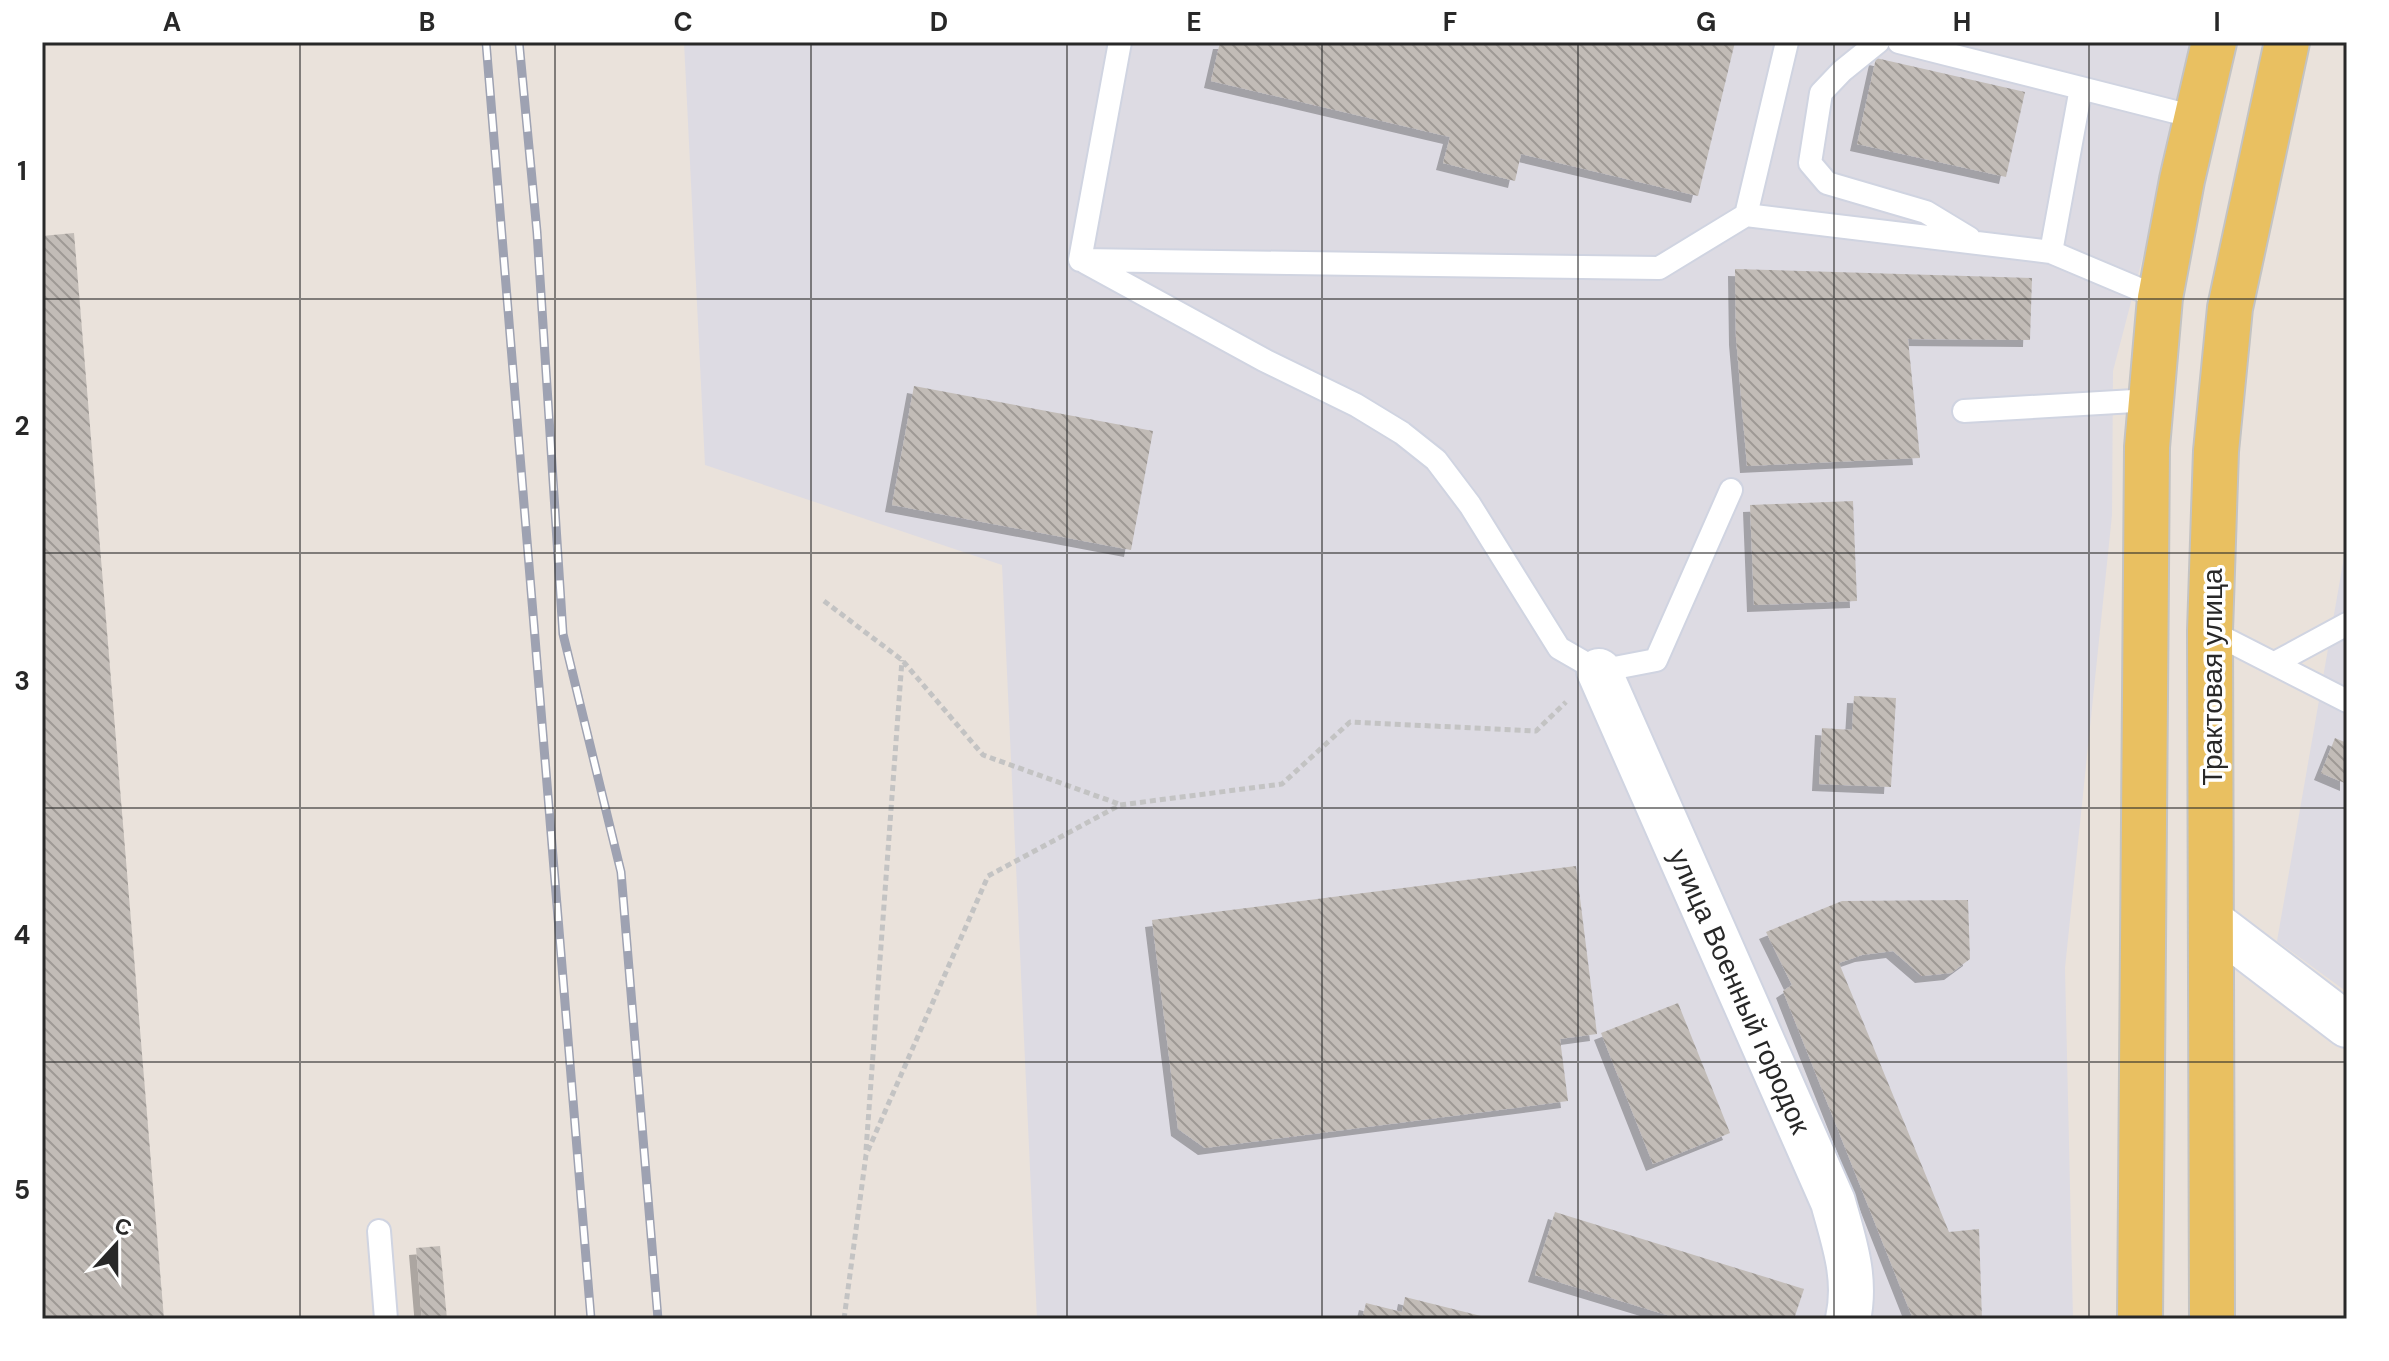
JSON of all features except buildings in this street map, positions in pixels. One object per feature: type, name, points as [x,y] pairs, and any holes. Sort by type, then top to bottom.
[{"type":"main road","points":[[2140,1319],[2143,603],[2151,400],[2160,298],[2195,117],[2214,42]]},
{"type":"main road","name":"Трактовая улица","points":[[2212,1319],[2210,631],[2216,451],[2230,308],[2287,42]]},
{"type":"street","name":"улица Военный городок","points":[[1599,671],[1833,1202],[1851,1263],[1852,1298],[1848,1319]]},
{"type":"street","points":[[2212,922],[2347,1025]]},
{"type":"lane","points":[[1080,260],[1120,42]]},
{"type":"lane","points":[[1746,215],[1787,42]]},
{"type":"lane","points":[[1878,42],[1821,93],[1810,163],[1827,183],[1926,212],[1977,243]]},
{"type":"lane","points":[[1899,42],[2195,117]]},
{"type":"lane","points":[[2051,252],[2081,88]]},
{"type":"lane","points":[[1080,260],[1659,268],[1746,215],[2051,252],[2160,298]]},
{"type":"lane","points":[[1080,260],[1264,360],[1343,397],[1402,433],[1436,460],[1470,505],[1559,648],[1599,671],[1656,660],[1731,490]]},
{"type":"lane","points":[[1964,411],[2151,400]]},
{"type":"lane","points":[[2275,663],[2347,624]]},
{"type":"lane","points":[[2210,631],[2347,701]]},
{"type":"lane","points":[[379,1231],[386,1319]]},
{"type":"path","points":[[824,601],[902,660],[983,755],[1120,805]]},
{"type":"path","points":[[844,1319],[866,1155],[902,660]]},
{"type":"path","points":[[866,1155],[988,876],[1120,805],[1282,784],[1350,722],[1536,731],[1599,671]]},
{"type":"shaded area","points":[[684,42],[2199,42],[2113,371],[2112,515],[2065,968],[2073,1319],[1037,1319],[1002,565],[705,465]]},
{"type":"shaded area","points":[[2347,540],[2347,992],[2277,941]]},
{"type":"railway","points":[[486,42],[591,1319]]},
{"type":"railway","points":[[519,42],[537,232],[563,634],[621,872],[658,1319]]}]
